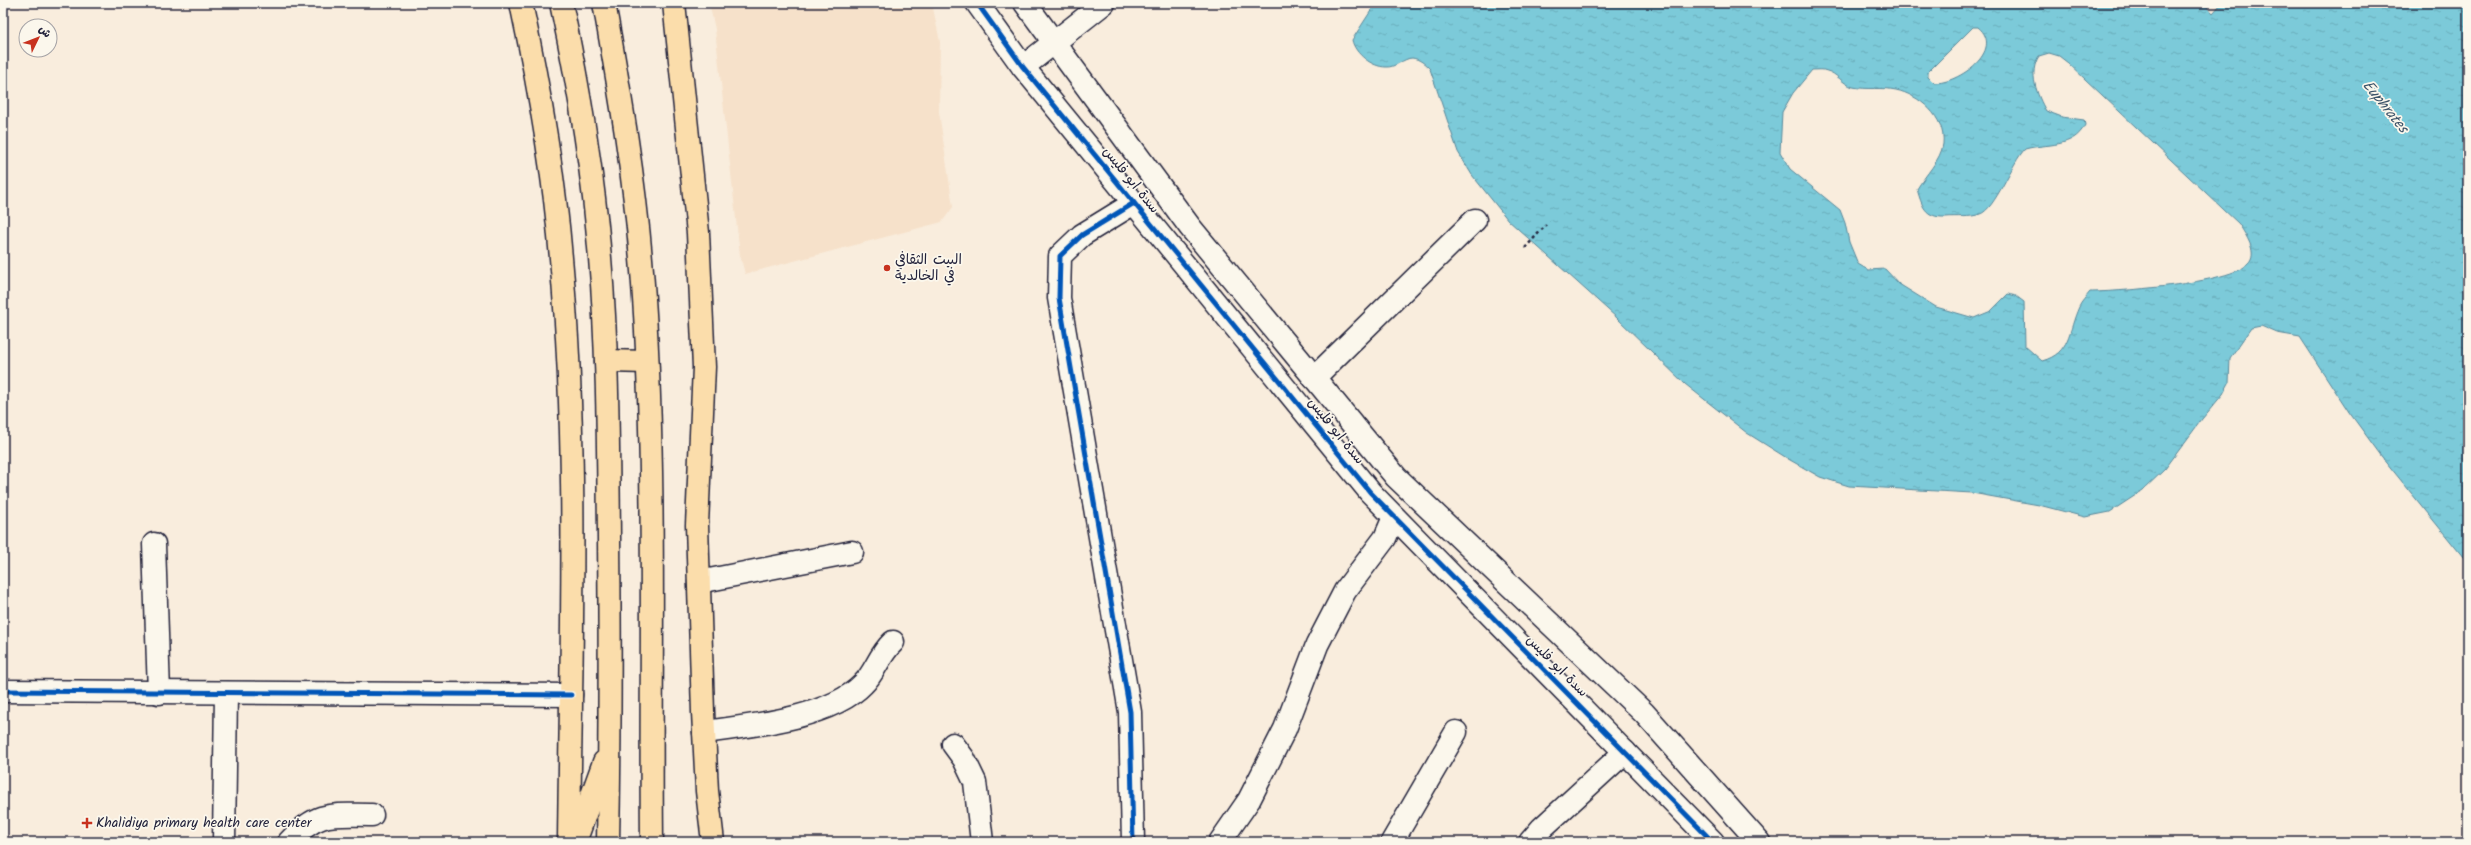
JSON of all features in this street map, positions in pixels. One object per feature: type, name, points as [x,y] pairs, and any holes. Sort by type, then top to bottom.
[{"type":"main road","points":[[521,3],[549,156],[561,256],[568,350],[572,470],[569,842]]},
{"type":"main road","points":[[561,3],[572,53],[588,155],[600,257],[606,361],[610,746],[608,842]]},
{"type":"main road","points":[[604,3],[633,180],[642,271],[647,362],[653,572],[650,699],[652,842]]},
{"type":"main road","points":[[674,3],[698,233],[704,359],[697,525],[704,732],[707,791],[713,842]]},
{"type":"main road","points":[[606,361],[647,362]]},
{"type":"main road","points":[[575,842],[610,746]]},
{"type":"street","name":"سدة ابو فليس","points":[[977,3],[1023,67],[1370,492],[1713,842]]},
{"type":"street","name":"سدة ابو فليس","points":[[1025,3],[1190,227],[1396,476],[1419,501],[1644,713],[1759,842]]},
{"type":"street","points":[[1023,67],[1104,3]]},
{"type":"street","points":[[1133,842],[1130,712],[1059,298],[1060,256],[1082,235],[1134,203]]},
{"type":"street","points":[[1314,378],[1475,220]]},
{"type":"street","points":[[1220,842],[1249,800],[1285,729],[1317,645],[1338,604],[1345,591],[1385,538],[1394,517]]},
{"type":"street","points":[[154,544],[159,693]]},
{"type":"street","points":[[699,582],[852,552]]},
{"type":"street","points":[[704,732],[764,724],[809,713],[841,700],[864,684],[882,652],[893,642]]},
{"type":"street","points":[[3,691],[571,695]]},
{"type":"street","points":[[224,842],[226,693]]},
{"type":"street","points":[[1392,842],[1456,732]]},
{"type":"street","points":[[953,744],[964,759],[975,782],[982,842]]},
{"type":"street","points":[[1530,842],[1542,828],[1625,752]]},
{"type":"street","points":[[289,842],[306,824],[316,818],[327,816],[372,814]]},
{"type":"path","points":[[1525,248],[1546,225]]},
{"type":"shaded area","points":[[709,3],[932,3],[940,42],[939,112],[953,207],[942,222],[745,274],[740,255],[715,29]]},
{"type":"water","name":"Euphrates","points":[[1376,3],[2204,3],[2213,13],[2222,3],[2468,3],[2468,563],[2382,457],[2349,412],[2300,337],[2277,333],[2261,326],[2251,328],[2230,358],[2229,383],[2223,394],[2202,419],[2165,469],[2142,491],[2110,512],[2085,517],[2039,505],[1972,493],[1849,486],[1820,477],[1747,433],[1685,384],[1617,318],[1508,220],[1472,175],[1458,152],[1430,69],[1426,65],[1420,61],[1409,58],[1389,67],[1375,65],[1360,55],[1352,40]],"holes":[[[1973,27],[1978,27],[1985,36],[1986,46],[1983,55],[1976,64],[1966,72],[1944,82],[1934,83],[1928,77],[1928,72]],[[2049,53],[2059,56],[2068,63],[2239,224],[2249,241],[2252,255],[2251,260],[2243,268],[2226,275],[2177,285],[2090,292],[2080,305],[2064,347],[2058,353],[2042,361],[2025,346],[2024,302],[2016,296],[2008,294],[1991,311],[1974,318],[1936,307],[1899,284],[1885,269],[1868,270],[1858,264],[1849,242],[1845,223],[1840,210],[1790,169],[1780,152],[1782,112],[1793,93],[1812,70],[1824,70],[1830,72],[1846,84],[1853,87],[1896,90],[1922,102],[1936,116],[1943,134],[1942,150],[1917,189],[1923,206],[1929,213],[1939,217],[1980,214],[1986,211],[1992,204],[2020,155],[2025,149],[2066,142],[2080,133],[2085,125],[2084,120],[2062,117],[2046,111],[2037,91],[2034,70],[2039,56]]]},
{"type":"cycle path","points":[[977,3],[1023,67],[1370,492],[1713,842]]},
{"type":"cycle path","points":[[1133,842],[1130,712],[1059,298],[1060,256],[1082,235],[1134,203]]},
{"type":"cycle path","points":[[3,691],[571,695]]},
{"type":"place","name":"البيت الثقافي في الخالدية","points":[[887,268]]},
{"type":"place","name":"Khalidiya primary health care center","points":[[87,823]]}]
